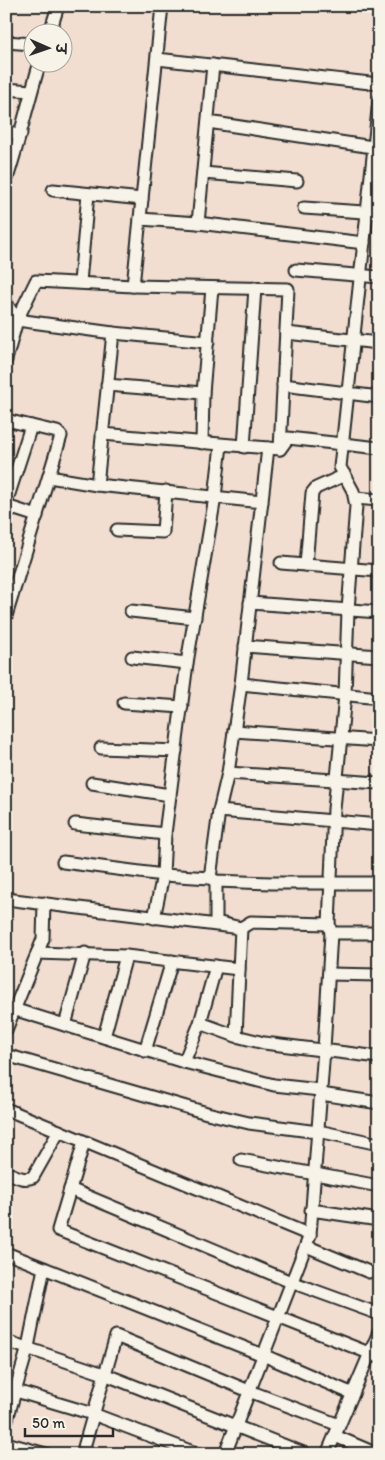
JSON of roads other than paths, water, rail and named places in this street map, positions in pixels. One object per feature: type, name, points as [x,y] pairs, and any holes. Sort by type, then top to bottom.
[{"type":"street","points":[[53,22],[58,6]]},
{"type":"street","points":[[133,286],[162,6]]},
{"type":"street","points":[[6,42],[22,43]]},
{"type":"street","points":[[157,58],[379,84]]},
{"type":"street","points":[[198,223],[213,65]]},
{"type":"street","points":[[6,182],[37,72]]},
{"type":"street","points":[[6,89],[31,92]]},
{"type":"street","points":[[225,1454],[308,1241],[329,974],[330,882],[348,653],[348,610],[355,498],[340,467],[364,243],[373,212],[379,100]]},
{"type":"street","points":[[208,122],[376,148]]},
{"type":"street","points":[[6,132],[21,134]]},
{"type":"street","points":[[203,173],[298,181]]},
{"type":"street","points":[[54,190],[142,199]]},
{"type":"street","points":[[80,282],[88,194]]},
{"type":"street","points":[[304,208],[373,212]]},
{"type":"street","points":[[140,219],[198,223],[364,243]]},
{"type":"street","points":[[296,270],[379,277]]},
{"type":"street","points":[[7,356],[18,320],[36,281],[133,286],[288,289],[280,449]]},
{"type":"street","points":[[202,444],[203,393],[212,288]]},
{"type":"street","points":[[244,447],[255,288]]},
{"type":"street","points":[[6,303],[18,320],[113,333],[208,342]]},
{"type":"street","points":[[97,485],[113,333]]},
{"type":"street","points":[[286,334],[379,343]]},
{"type":"street","points":[[107,384],[203,393]]},
{"type":"street","points":[[283,385],[379,397]]},
{"type":"street","points":[[6,420],[57,432],[60,436],[37,516],[10,592],[6,616]]},
{"type":"street","points":[[31,426],[6,504],[37,516]]},
{"type":"street","points":[[102,434],[202,444],[280,449]]},
{"type":"street","points":[[280,449],[288,438],[379,448]]},
{"type":"street","points":[[154,918],[163,875],[165,834],[187,664],[222,445]]},
{"type":"street","points":[[240,928],[216,922],[213,879],[219,811],[228,773],[241,684],[268,448]]},
{"type":"street","points":[[306,565],[312,493],[316,488],[345,475]]},
{"type":"street","points":[[49,477],[97,485],[262,502]]},
{"type":"street","points":[[117,530],[163,532],[166,491]]},
{"type":"street","points":[[355,498],[379,500]]},
{"type":"street","points":[[282,563],[379,571]]},
{"type":"street","points":[[250,603],[379,612]]},
{"type":"street","points":[[132,611],[195,618]]},
{"type":"street","points":[[245,646],[379,656]]},
{"type":"street","points":[[132,657],[187,664]]},
{"type":"street","points":[[241,684],[379,698]]},
{"type":"street","points":[[124,702],[182,707]]},
{"type":"street","points":[[234,731],[379,741]]},
{"type":"street","points":[[101,748],[176,751]]},
{"type":"street","points":[[228,773],[379,783]]},
{"type":"street","points":[[92,783],[170,795]]},
{"type":"street","points":[[219,811],[379,825]]},
{"type":"street","points":[[75,824],[165,834]]},
{"type":"street","points":[[63,862],[163,875],[272,883],[379,883]]},
{"type":"street","points":[[6,899],[44,902],[240,928],[251,922],[379,933]]},
{"type":"street","points":[[6,1030],[42,939],[44,902]]},
{"type":"street","points":[[236,1036],[240,969],[240,928]]},
{"type":"street","points":[[37,953],[85,953],[126,956],[240,969]]},
{"type":"street","points":[[65,1025],[85,953]]},
{"type":"street","points":[[104,1037],[126,956]]},
{"type":"street","points":[[146,1051],[172,961]]},
{"type":"street","points":[[184,1062],[200,1023],[216,966]]},
{"type":"street","points":[[329,974],[379,975]]},
{"type":"street","points":[[14,1009],[184,1062],[274,1085],[379,1103]]},
{"type":"street","points":[[200,1023],[236,1036],[264,1043],[379,1057]]},
{"type":"street","points":[[6,1055],[207,1113],[249,1123],[318,1131],[379,1144]]},
{"type":"street","points":[[6,1109],[308,1241],[368,1272]]},
{"type":"street","points":[[6,1172],[21,1179],[28,1180],[33,1177],[59,1131]]},
{"type":"street","points":[[84,1142],[58,1230],[375,1355]]},
{"type":"street","points":[[241,1160],[379,1186]]},
{"type":"street","points":[[70,1189],[291,1282],[379,1314]]},
{"type":"street","points":[[311,1210],[379,1220]]},
{"type":"street","points":[[6,1253],[263,1355],[353,1394]]},
{"type":"street","points":[[6,1423],[11,1389],[28,1347],[44,1268]]},
{"type":"street","points":[[327,1454],[353,1394],[375,1355],[379,1332]]},
{"type":"street","points":[[82,1454],[116,1336],[249,1391],[339,1425]]},
{"type":"street","points":[[6,1341],[104,1374],[306,1454]]},
{"type":"street","points":[[11,1389],[93,1414],[198,1454]]},
{"type":"street","points":[[335,1436],[377,1454]]},
{"type":"street","points":[[6,1443],[46,1454]]}]
